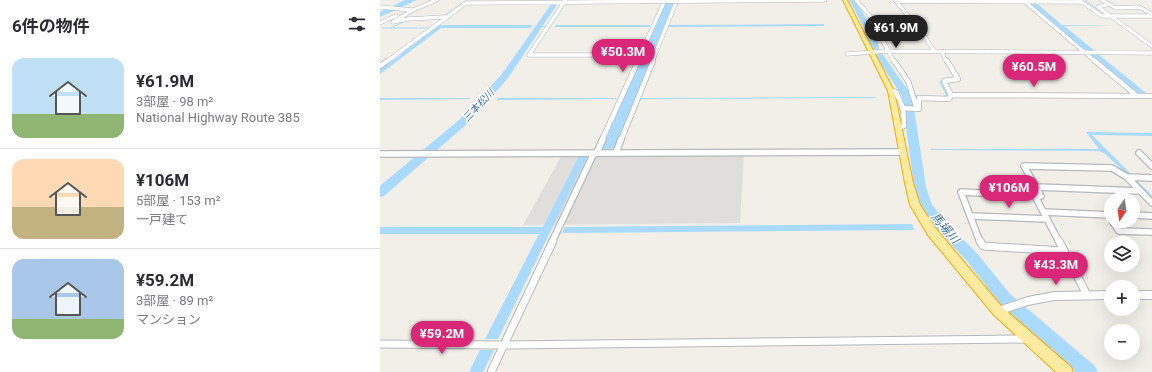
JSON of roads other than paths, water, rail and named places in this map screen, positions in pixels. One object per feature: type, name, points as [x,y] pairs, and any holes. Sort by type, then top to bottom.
[{"type":"highway","points":[[845,0],[875,52],[891,91],[909,183],[915,204],[932,232],[1001,310],[1028,339],[1066,372]]},
{"type":"street","points":[[380,24],[409,10],[437,0]]},
{"type":"street","points":[[471,3],[475,0]]},
{"type":"street","points":[[380,66],[463,4],[825,0]]},
{"type":"street","points":[[856,0],[870,16],[898,69],[908,81],[917,109]]},
{"type":"street","points":[[1102,0],[1116,8],[1138,7],[1152,15]]},
{"type":"street","points":[[491,372],[595,153],[598,150],[640,54],[670,1]]},
{"type":"street","points":[[616,153],[670,1]]},
{"type":"street","points":[[895,1],[923,34],[934,52]]},
{"type":"street","points":[[895,1],[1080,1],[1102,16],[1152,15]]},
{"type":"street","points":[[1024,1],[1138,96]]},
{"type":"street","points":[[564,2],[529,55],[640,54]]},
{"type":"street","points":[[1109,4],[1098,7],[1152,46]]},
{"type":"street","points":[[380,7],[409,10]]},
{"type":"street","points":[[409,10],[393,22],[408,19],[446,17]]},
{"type":"street","points":[[848,54],[888,51],[942,53],[1152,53]]},
{"type":"street","points":[[917,109],[920,108],[919,98],[952,98],[944,81],[958,79],[942,53]]},
{"type":"street","points":[[891,91],[896,92],[902,108],[904,126],[899,128]]},
{"type":"street","points":[[951,95],[1152,96]]},
{"type":"street","points":[[902,108],[917,109]]},
{"type":"street","points":[[380,154],[903,152]]},
{"type":"street","points":[[1139,154],[1152,166]]},
{"type":"street","points":[[1064,250],[983,246],[961,192],[1040,196],[1037,187],[1024,166],[1112,168],[1127,178],[1152,203]]},
{"type":"street","points":[[1127,178],[1152,178]]},
{"type":"street","points":[[1037,187],[1140,191]]},
{"type":"street","points":[[1035,196],[1087,295]]},
{"type":"street","points":[[1044,212],[1104,217]]},
{"type":"street","points":[[1140,215],[1152,216]]},
{"type":"street","points":[[970,216],[1048,220]]},
{"type":"street","points":[[1117,228],[1119,231],[1152,232]]},
{"type":"street","points":[[1001,310],[1028,301],[1054,296],[1104,295]]},
{"type":"street","points":[[1140,295],[1152,295]]},
{"type":"street","points":[[380,344],[504,345],[1028,339]]},
{"type":"water","points":[[405,0],[417,0],[380,17],[380,12]]},
{"type":"water","points":[[666,2],[674,2],[615,148],[604,150],[602,148]]},
{"type":"water","points":[[1035,2],[1062,25],[1114,26],[1064,26],[1095,51],[1086,51],[1029,3]]},
{"type":"water","points":[[824,24],[824,26],[668,27],[669,25]]},
{"type":"water","points":[[438,25],[533,25],[530,28],[441,28],[380,74],[380,68],[401,55],[399,54]]},
{"type":"water","points":[[556,25],[650,25],[649,27],[554,27]]},
{"type":"water","points":[[1098,54],[1146,93],[1152,94],[1139,94],[1091,55]]},
{"type":"water","points":[[380,98],[471,98],[380,100]]},
{"type":"water","points":[[498,98],[617,98],[497,100]]},
{"type":"water","points":[[641,98],[876,98],[640,99]]},
{"type":"water","points":[[1086,132],[1152,133],[1152,136],[1092,135],[1133,176],[1129,176],[1104,153],[1099,151],[931,150],[1099,149]]},
{"type":"water","points":[[579,156],[587,157],[498,339],[485,339],[539,234],[380,234],[380,227],[543,227]]},
{"type":"water","points":[[912,224],[914,230],[562,233],[565,227]]},
{"type":"water","points":[[480,350],[494,350],[483,372],[469,372]]},
{"type":"waterway","name":"三本松川","points":[[380,193],[463,122],[505,76],[557,0]]},
{"type":"waterway","name":"馬場川","points":[[852,0],[872,35],[875,49],[907,96],[920,187],[925,204],[940,225],[971,256],[1005,299],[1089,372]]},
{"type":"waterway","points":[[1085,0],[1107,16]]},
{"type":"waterway","points":[[454,9],[462,3]]},
{"type":"waterway","points":[[444,16],[452,10]]},
{"type":"waterway","points":[[1111,18],[1152,48]]},
{"type":"waterway","points":[[391,28],[405,21]]},
{"type":"waterway","name":"三本松川","points":[[540,26],[546,27]]},
{"type":"waterway","points":[[382,28],[391,28]]},
{"type":"waterway","points":[[391,28],[429,28]]},
{"type":"waterway","points":[[940,82],[947,95],[943,97]]},
{"type":"waterway","points":[[912,86],[915,96],[921,96]]},
{"type":"waterway","points":[[1133,178],[1152,197]]}]
